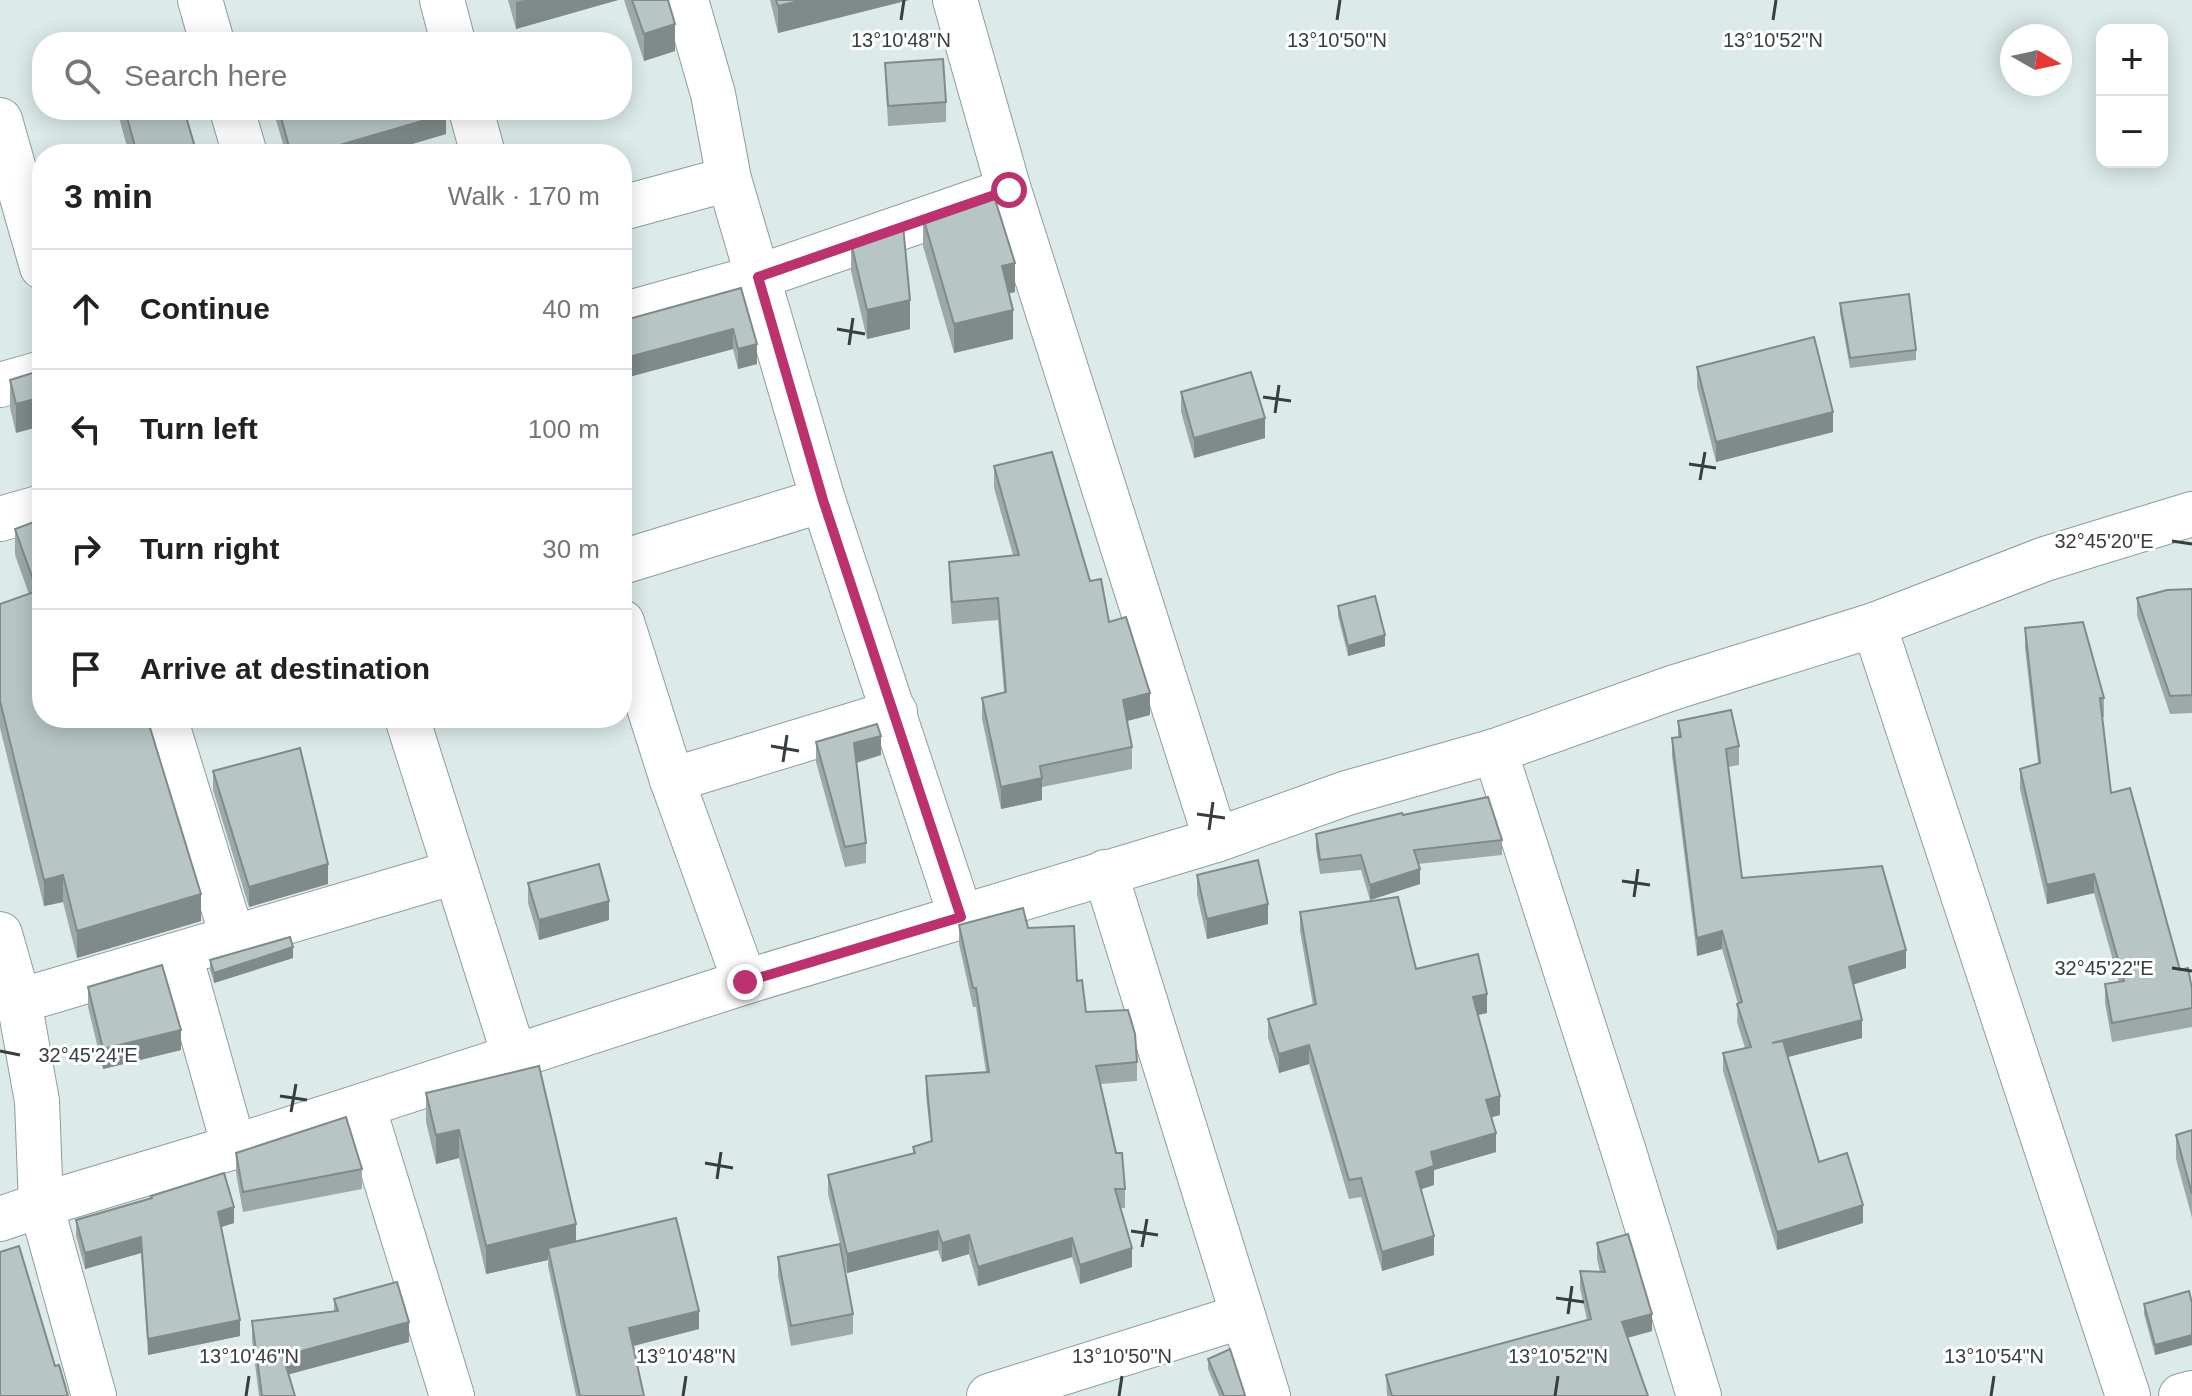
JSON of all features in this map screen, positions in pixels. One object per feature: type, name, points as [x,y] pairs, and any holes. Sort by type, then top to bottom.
[{"type":"street","points":[[200,0],[209,32]]},
{"type":"street","points":[[442,0],[450,32]]},
{"type":"street","points":[[686,0],[713,94],[729,179],[823,500],[961,917]]},
{"type":"street","points":[[955,0],[1009,190],[1216,840]]},
{"type":"street","points":[[235,120],[242,144]]},
{"type":"street","points":[[474,120],[480,144]]},
{"type":"street","points":[[0,122],[32,232]]},
{"type":"street","points":[[632,205],[729,179]]},
{"type":"street","points":[[632,312],[758,277],[1009,190]]},
{"type":"street","points":[[0,385],[32,376]]},
{"type":"street","points":[[632,559],[823,500]]},
{"type":"street","points":[[0,519],[32,510]]},
{"type":"street","points":[[0,1219],[515,1058],[745,982],[1216,840],[1347,793],[1495,751],[1672,688],[1874,625],[2045,559],[2192,514]]},
{"type":"street","points":[[1874,625],[2128,1396]]},
{"type":"street","points":[[632,654],[672,780],[745,982]]},
{"type":"street","points":[[672,780],[895,712]]},
{"type":"street","points":[[180,728],[233,939]]},
{"type":"street","points":[[410,728],[515,1058]]},
{"type":"street","points":[[1495,751],[1699,1396]]},
{"type":"street","points":[[19,1001],[455,872]]},
{"type":"street","points":[[1105,872],[1268,1396]]},
{"type":"street","points":[[0,934],[19,1001],[37,1101],[41,1205],[94,1396]]},
{"type":"street","points":[[180,955],[234,1147]]},
{"type":"street","points":[[363,1106],[452,1396]]},
{"type":"street","points":[[989,1396],[1243,1316]]},
{"type":"street","points":[[2181,1396],[2192,1393]]},
{"type":"building","points":[[632,0],[668,0],[675,24],[644,34]]},
{"type":"building","points":[[776,0],[803,0],[778,6]]},
{"type":"building","points":[[943,59],[946,102],[888,106],[885,63]]},
{"type":"building","points":[[128,120],[187,120],[194,144],[134,144]]},
{"type":"building","points":[[282,120],[425,120],[343,144],[288,144]]},
{"type":"building","points":[[993,193],[1015,263],[1002,266],[1013,310],[954,324],[923,217],[946,212]]},
{"type":"building","points":[[903,225],[910,300],[867,310],[851,243]]},
{"type":"building","points":[[741,288],[757,344],[738,349],[733,329],[632,356],[632,318]]},
{"type":"building","points":[[1909,294],[1916,350],[1850,358],[1840,303]]},
{"type":"building","points":[[1814,337],[1833,412],[1716,442],[1697,367]]},
{"type":"building","points":[[1251,372],[1265,418],[1194,438],[1181,392]]},
{"type":"building","points":[[32,373],[32,400],[16,404],[10,380]]},
{"type":"building","points":[[1052,452],[1090,581],[1101,579],[1109,622],[1126,617],[1150,693],[1123,700],[1132,747],[1040,766],[1042,778],[1001,787],[982,698],[1006,692],[998,598],[952,602],[949,562],[1019,555],[994,466]]},
{"type":"building","points":[[32,523],[32,577],[15,529]]},
{"type":"building","points":[[2192,589],[2192,695],[2170,696],[2137,598],[2167,590]]},
{"type":"building","points":[[32,593],[32,728],[150,728],[201,894],[77,931],[63,875],[44,880],[0,701],[0,604]]},
{"type":"building","points":[[1375,596],[1385,635],[1348,646],[1338,606]]},
{"type":"building","points":[[2083,622],[2104,698],[2100,698],[2111,793],[2130,788],[2180,970],[2188,968],[2192,989],[2192,1008],[2112,1023],[2105,984],[2124,981],[2094,874],[2047,885],[2020,769],[2040,763],[2025,628]]},
{"type":"building","points":[[1731,710],[1739,746],[1726,749],[1742,878],[1882,866],[1906,950],[1849,967],[1862,1020],[1772,1043],[1783,1041],[1819,1162],[1847,1153],[1863,1205],[1777,1232],[1723,1053],[1751,1047],[1737,1004],[1742,1002],[1722,931],[1697,938],[1672,738],[1681,737],[1678,721]]},
{"type":"building","points":[[877,724],[881,736],[854,743],[866,843],[845,847],[816,742]]},
{"type":"building","points":[[300,748],[328,864],[249,887],[213,771]]},
{"type":"building","points":[[1488,797],[1502,840],[1414,850],[1420,869],[1370,885],[1361,855],[1320,860],[1316,834],[1402,813]]},
{"type":"building","points":[[1258,860],[1268,904],[1207,919],[1197,875]]},
{"type":"building","points":[[599,864],[609,901],[539,920],[528,883]]},
{"type":"building","points":[[1398,897],[1416,969],[1478,954],[1487,994],[1473,997],[1500,1096],[1486,1100],[1496,1133],[1431,1152],[1434,1166],[1416,1172],[1434,1236],[1382,1252],[1361,1178],[1349,1180],[1309,1045],[1279,1054],[1268,1019],[1316,1004],[1300,912]]},
{"type":"building","points":[[1023,908],[1028,928],[1074,926],[1077,981],[1082,980],[1086,1012],[1128,1010],[1135,1034],[1137,1062],[1096,1066],[1116,1153],[1122,1153],[1125,1189],[1115,1189],[1132,1248],[1080,1265],[1072,1238],[978,1267],[969,1235],[942,1243],[938,1231],[847,1254],[828,1175],[915,1153],[913,1147],[932,1141],[926,1076],[989,1072],[976,988],[973,988],[959,925]]},
{"type":"building","points":[[290,937],[293,947],[214,973],[210,960]]},
{"type":"building","points":[[162,965],[181,1030],[103,1049],[88,987]]},
{"type":"building","points":[[539,1066],[576,1224],[486,1246],[459,1130],[436,1135],[426,1093]]},
{"type":"building","points":[[346,1117],[362,1169],[243,1192],[236,1153]]},
{"type":"building","points":[[2192,1130],[2192,1194],[2176,1135]]},
{"type":"building","points":[[224,1173],[234,1207],[218,1212],[240,1320],[148,1339],[141,1237],[85,1253],[76,1220]]},
{"type":"building","points":[[676,1218],[699,1311],[629,1328],[644,1396],[580,1396],[548,1248]]},
{"type":"building","points":[[1628,1234],[1652,1314],[1622,1322],[1648,1396],[1392,1396],[1386,1375],[1591,1319],[1580,1271],[1605,1272],[1597,1243]]},
{"type":"building","points":[[840,1244],[853,1314],[791,1326],[778,1257]]},
{"type":"building","points":[[19,1246],[55,1366],[59,1365],[68,1396],[0,1396],[0,1252]]},
{"type":"building","points":[[397,1282],[409,1322],[283,1356],[295,1396],[262,1396],[252,1321],[338,1311],[334,1299]]},
{"type":"building","points":[[2189,1291],[2192,1335],[2155,1345],[2144,1304]]},
{"type":"building","points":[[1230,1349],[1245,1395],[1242,1396],[1224,1396],[1208,1359]]},
{"type":"route","points":[[745,982],[961,917],[823,500],[758,277],[1009,190]]}]
